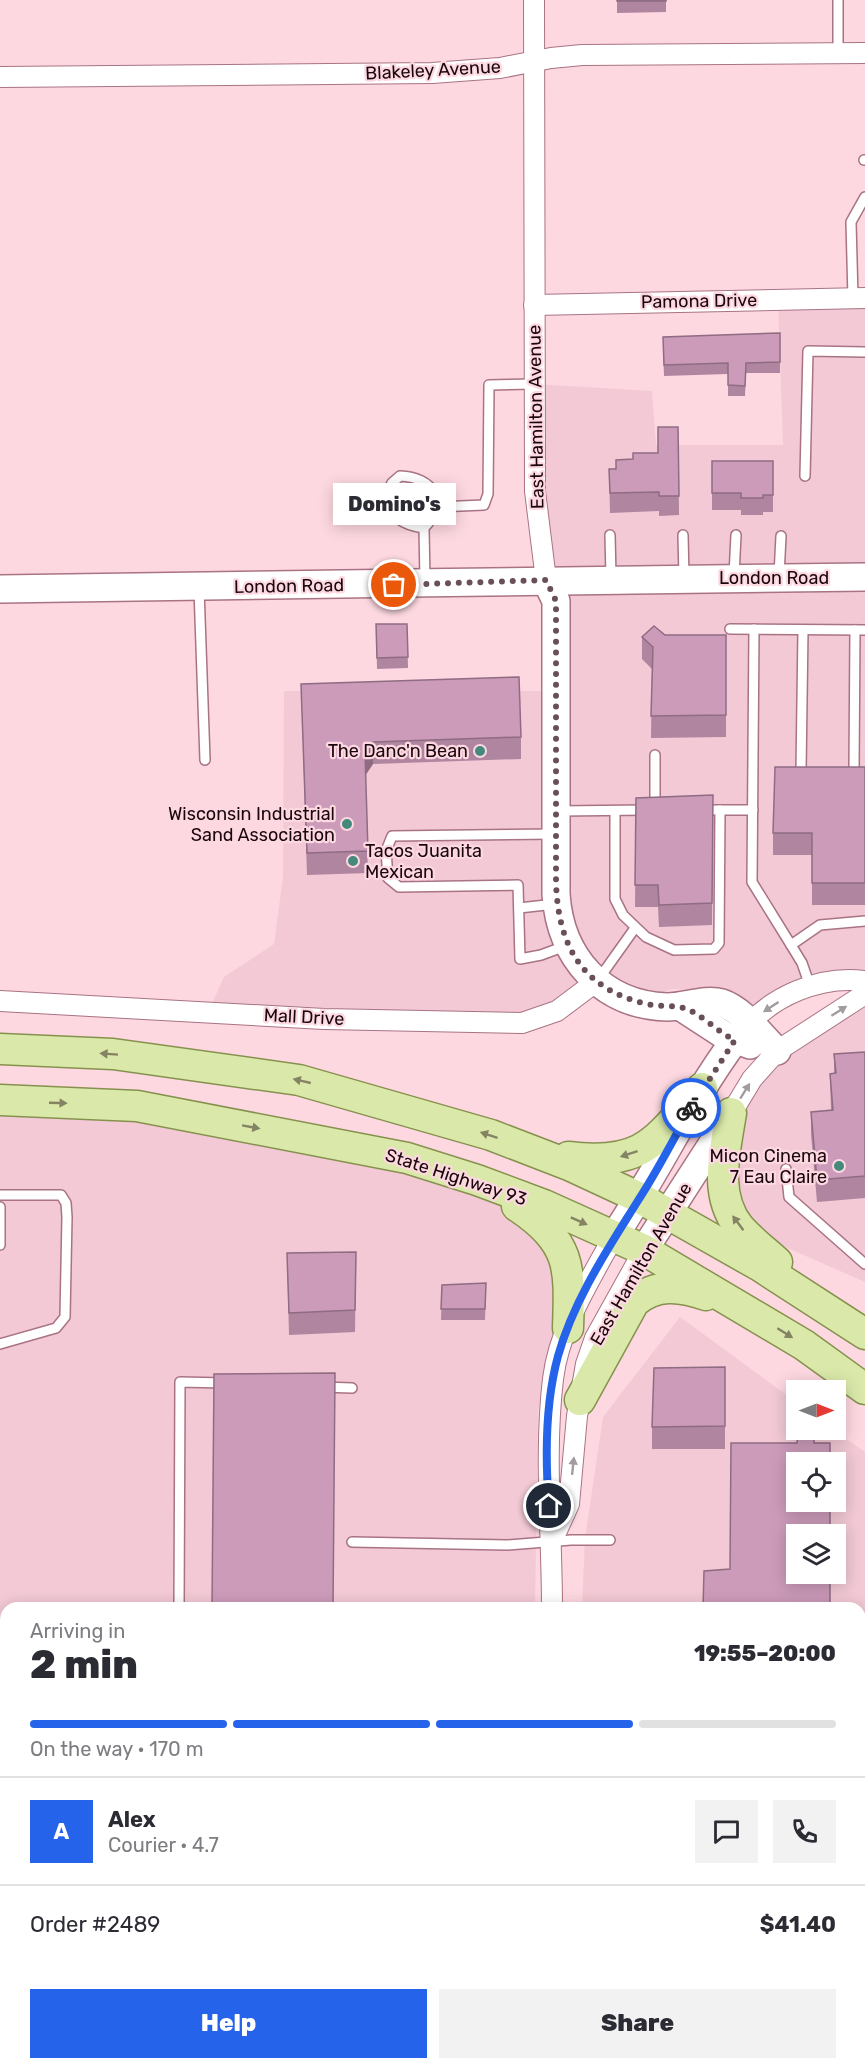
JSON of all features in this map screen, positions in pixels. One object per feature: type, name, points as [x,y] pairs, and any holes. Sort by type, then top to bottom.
[{"type":"main road","points":[[0,1049],[113,1054],[300,1080],[491,1135],[640,1198],[826,1307],[865,1334]]},
{"type":"main road","points":[[537,1153],[600,1161],[638,1151],[658,1137],[702,1088]]},
{"type":"main road","name":"State Highway 93","points":[[0,1100],[137,1106],[408,1158],[477,1180],[644,1250],[804,1345],[865,1389]]},
{"type":"main road","points":[[724,1124],[722,1173],[724,1198],[730,1212],[740,1227],[826,1307]]},
{"type":"main road","points":[[477,1180],[540,1221],[557,1240],[567,1265],[567,1328]]},
{"type":"main road","points":[[580,1400],[634,1302],[643,1294],[668,1287],[685,1287],[748,1310]]},
{"type":"street","name":"East Hamilton Avenue","points":[[534,0],[535,491],[546,580],[556,601],[557,904],[567,945],[580,966],[597,981],[616,993],[644,1004],[681,1007],[742,1032],[702,1088],[640,1198],[614,1236],[567,1328],[553,1380],[549,1413],[547,1474],[552,1542],[552,1602]]},
{"type":"street","name":"Blakeley Avenue","points":[[0,76],[432,73],[500,68],[533,61],[593,54],[865,54]]},
{"type":"street","name":"Pamona Drive","points":[[534,305],[859,298]]},
{"type":"street","name":"London Road","points":[[0,589],[425,584],[611,578],[865,578]]},
{"type":"street","points":[[865,981],[835,979],[810,986],[772,1005],[742,1032],[777,1051],[865,994]]},
{"type":"street","name":"Mall Drive","points":[[0,1001],[324,1019],[522,1023],[557,1011],[597,981]]},
{"type":"street","name":"East Hamilton Avenue","points":[[552,1542],[569,1504],[580,1400],[586,1364],[595,1338],[644,1250],[669,1214],[752,1079],[777,1051]]},
{"type":"lane","points":[[838,0],[838,54]]},
{"type":"lane","points":[[859,298],[850,222],[865,197]]},
{"type":"lane","points":[[805,476],[808,351],[865,351]]},
{"type":"lane","points":[[437,507],[484,505],[488,495],[489,385],[534,384]]},
{"type":"lane","points":[[424,528],[408,526],[389,510],[385,496],[392,483],[400,476],[413,477],[426,483],[434,493],[437,507],[435,516],[424,528],[425,584]]},
{"type":"lane","points":[[610,535],[611,578]]},
{"type":"lane","points":[[683,535],[684,578]]},
{"type":"lane","points":[[734,578],[736,535]]},
{"type":"lane","points":[[779,578],[781,536]]},
{"type":"lane","points":[[199,587],[205,760]]},
{"type":"lane","points":[[730,629],[865,630]]},
{"type":"lane","points":[[754,629],[752,882],[802,963],[810,986]]},
{"type":"lane","points":[[801,771],[803,630]]},
{"type":"lane","points":[[854,770],[855,630]]},
{"type":"lane","points":[[655,755],[655,810]]},
{"type":"lane","points":[[567,945],[541,955],[520,959],[518,885],[399,887],[388,878],[386,851],[392,836],[556,823],[615,811],[666,810]]},
{"type":"lane","points":[[709,810],[753,810]]},
{"type":"lane","points":[[615,811],[615,899],[623,915],[634,928],[674,950],[714,949],[719,943],[720,810]]},
{"type":"lane","points":[[519,908],[557,904]]},
{"type":"lane","points":[[791,945],[820,925],[865,921]]},
{"type":"lane","points":[[597,981],[634,928]]},
{"type":"lane","points":[[786,1169],[789,1197],[865,1264]]},
{"type":"lane","points":[[0,1195],[61,1195],[66,1203],[67,1217],[65,1317],[56,1329],[0,1344]]},
{"type":"lane","points":[[0,1207],[0,1245]]},
{"type":"lane","points":[[179,1602],[180,1382],[238,1384]]},
{"type":"lane","points":[[306,1387],[352,1388]]},
{"type":"lane","points":[[352,1542],[507,1545],[610,1540]]},
{"type":"shaded area","points":[[865,298],[865,981],[849,979],[756,1016],[696,990],[673,989],[636,1001],[597,981],[539,1019],[208,1012],[224,977],[274,944],[283,877],[284,691],[556,691],[534,384],[652,391],[656,445],[783,445],[778,299]]},
{"type":"shaded area","points":[[865,994],[865,1282],[740,1227],[722,1173],[752,1079]]},
{"type":"shaded area","points":[[0,1100],[137,1106],[477,1180],[557,1241],[555,1333],[549,1348],[538,1412],[535,1602],[0,1602]]},
{"type":"shaded area","points":[[680,1317],[786,1395],[786,1440],[846,1439],[865,1452],[865,1602],[582,1602],[585,1539],[603,1417]]},
{"type":"building","points":[[666,0],[666,1],[617,1]]},
{"type":"building","points":[[780,333],[780,362],[746,363],[745,386],[728,385],[728,363],[664,365],[663,337]]},
{"type":"building","points":[[658,427],[678,427],[679,496],[659,496],[659,492],[610,493],[609,469],[616,469],[616,460],[633,459],[633,453],[658,453]]},
{"type":"building","points":[[712,461],[773,461],[773,495],[763,495],[763,498],[741,498],[741,493],[712,493]]},
{"type":"building","points":[[376,624],[407,624],[408,657],[377,658]]},
{"type":"building","points":[[654,626],[665,635],[726,635],[726,715],[651,716],[653,647],[642,637]]},
{"type":"building","points":[[519,677],[521,737],[373,742],[365,753],[368,851],[307,853],[301,684]]},
{"type":"building","points":[[775,767],[865,767],[865,883],[812,883],[812,833],[773,833]]},
{"type":"building","points":[[713,795],[712,903],[659,905],[658,885],[635,885],[636,798]]},
{"type":"building","name":"Micon Cinema 7 Eau Claire","points":[[865,1052],[865,1176],[817,1180],[811,1112],[833,1110],[830,1074],[836,1073],[834,1054]]},
{"type":"building","points":[[356,1252],[355,1310],[289,1313],[287,1253]]},
{"type":"building","points":[[486,1283],[485,1309],[441,1309],[442,1285]]},
{"type":"building","points":[[725,1367],[725,1426],[652,1427],[654,1368]]},
{"type":"building","points":[[335,1373],[333,1602],[212,1602],[214,1374]]},
{"type":"building","points":[[797,1440],[814,1440],[814,1443],[830,1443],[830,1452],[786,1452],[786,1512],[830,1512],[830,1524],[786,1524],[786,1584],[830,1584],[830,1602],[703,1602],[704,1571],[730,1569],[731,1443],[797,1443]]},
{"type":"way so far","points":[[394,585],[546,580],[556,601],[556,882],[557,904],[562,928],[567,945],[580,966],[605,987],[644,1004],[681,1007],[735,1040],[691,1108]]},
{"type":"place","name":"Domino's","points":[[394,585]]},
{"type":"place","name":"The Danc'n Bean","points":[[480,751]]},
{"type":"place","name":"Wisconsin Industrial Sand Association","points":[[347,824]]},
{"type":"place","name":"Tacos Juanita Mexican","points":[[353,861]]},
{"type":"place","name":"Micon Cinema 7 Eau Claire","points":[[839,1166]]},
{"type":"route","points":[[549,1506],[547,1474],[549,1413],[553,1380],[567,1328],[614,1236],[640,1198],[691,1108]]}]
